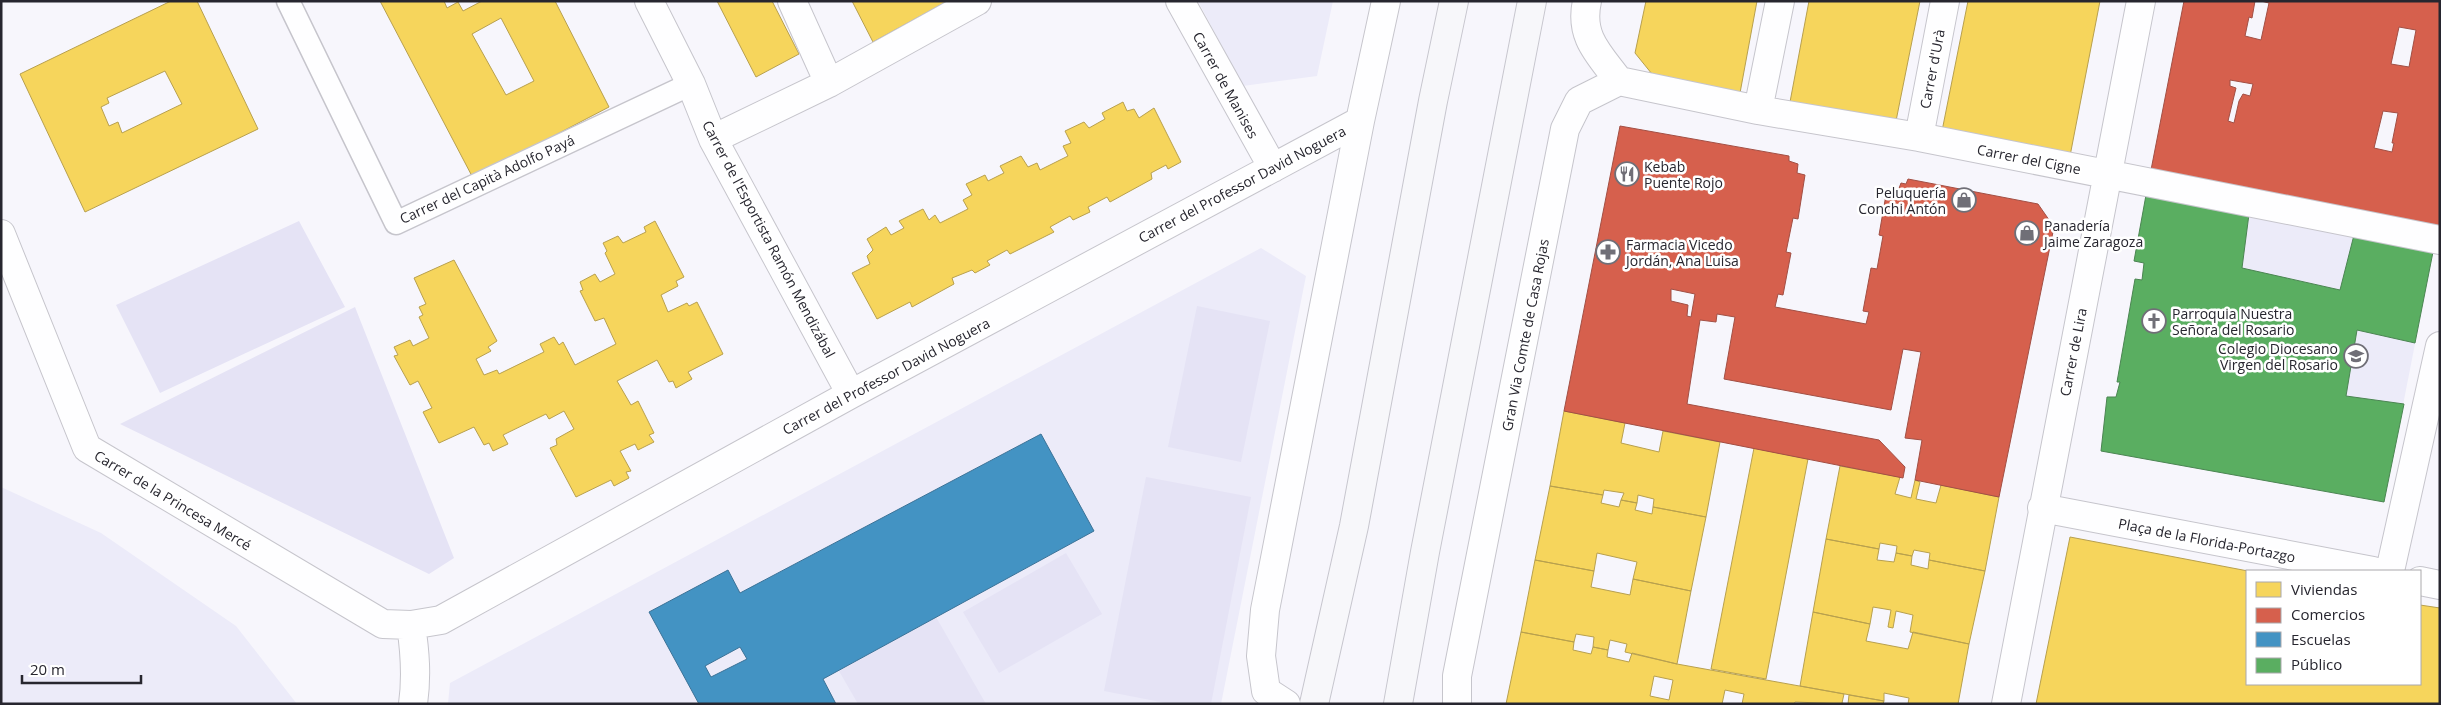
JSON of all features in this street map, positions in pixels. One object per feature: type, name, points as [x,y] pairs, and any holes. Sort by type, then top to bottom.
[{"type":"main road","points":[[1314,703],[1354,526],[1454,1]]},
{"type":"main road","points":[[1398,704],[1425,552],[1532,1]]},
{"type":"street","name":"Carrer de l'Esportista Ramón Mendizábal","points":[[649,1],[691,84],[713,139],[851,394]]},
{"type":"street","points":[[792,1],[829,83]]},
{"type":"street","points":[[713,139],[829,83],[977,1]]},
{"type":"street","name":"Carrer de Manises","points":[[1180,1],[1273,168]]},
{"type":"street","points":[[1276,697],[1261,656],[1265,610],[1360,121],[1386,1]]},
{"type":"street","points":[[1587,1],[1583,18],[1591,42],[1619,81]]},
{"type":"street","points":[[1758,110],[1780,1]]},
{"type":"street","name":"Carrer d'Urà","points":[[1919,137],[1945,1]]},
{"type":"street","name":"Carrer de Lira","points":[[2006,704],[2042,508],[2109,175],[2141,1]]},
{"type":"street","name":"Carrer del Cigne","points":[[1619,81],[1758,110],[1919,137],[2440,240]]},
{"type":"street","name":"Gran Via Comte de Casa Rojas","points":[[1457,704],[1457,676],[1565,129],[1579,101],[1619,81]]},
{"type":"street","name":"Carrer del Professor David Noguera","points":[[410,625],[441,620],[851,394],[1360,121]]},
{"type":"street","name":"Carrer de la Princesa Mercé","points":[[1,234],[87,448],[383,624],[410,625]]},
{"type":"street","points":[[2390,570],[2440,346]]},
{"type":"street","name":"Plaça de la Florida-Portazgo","points":[[2042,508],[2368,570]]},
{"type":"street","points":[[2421,580],[2440,584]]},
{"type":"street","points":[[410,625],[416,656],[416,682],[413,704]]},
{"type":"lane","name":"Carrer del Capità Adolfo Payá","points":[[288,1],[396,223],[691,84]]},
{"type":"shaded area","points":[[1198,1],[1333,1],[1317,76],[1243,86]]},
{"type":"shaded area","name":"Colegio Diocesano Virgen del Rosario","points":[[2146,195],[2433,252],[2384,502],[2101,451],[2107,397],[2116,397],[2120,382],[2117,382],[2119,369],[2291,398],[2144,263],[2134,261]]},
{"type":"shaded area","points":[[299,221],[345,307],[160,393],[116,305]]},
{"type":"shaded area","points":[[1261,248],[1306,276],[1221,704],[448,704],[450,683]]},
{"type":"shaded area","points":[[1197,306],[1270,321],[1241,462],[1168,447]]},
{"type":"shaded area","points":[[355,307],[454,558],[429,574],[120,424]]},
{"type":"shaded area","points":[[1146,477],[1251,497],[1211,704],[1171,704],[1104,691]]},
{"type":"shaded area","points":[[1,487],[101,533],[236,626],[297,704],[1,704]]},
{"type":"shaded area","points":[[1066,553],[1102,614],[999,673],[963,612]]},
{"type":"shaded area","points":[[936,617],[986,704],[858,704],[839,671]]},
{"type":"building: Viviendas","points":[[171,1],[197,1],[258,129],[85,212],[20,74]],"holes":[[[165,71],[182,104],[122,133],[118,122],[109,126],[101,107],[109,103],[107,98]]]},
{"type":"building: Viviendas","points":[[380,1],[444,1],[447,8],[458,2],[463,11],[482,1],[555,1],[609,107],[473,178]],"holes":[[[501,18],[534,81],[506,95],[472,34]]]},
{"type":"building: Viviendas","points":[[717,1],[772,1],[799,54],[756,77]]},
{"type":"building: Viviendas","points":[[852,1],[948,1],[873,42]]},
{"type":"building: Viviendas","points":[[1646,1],[1757,1],[1740,93],[1652,74],[1635,53]]},
{"type":"building: Viviendas","points":[[1809,1],[1920,1],[1896,121],[1790,102]]},
{"type":"building: Viviendas","points":[[1968,1],[2100,1],[2070,156],[1942,131]]},
{"type":"building: Viviendas","points":[[1123,102],[1127,111],[1134,109],[1139,118],[1154,108],[1181,162],[1168,169],[1166,165],[1151,173],[1152,179],[1110,202],[1107,197],[1088,207],[1090,212],[1073,220],[1070,216],[1050,227],[1054,232],[1010,254],[1007,250],[987,261],[990,265],[975,273],[972,270],[952,278],[954,284],[912,307],[910,302],[877,319],[852,273],[870,264],[867,256],[873,250],[867,239],[886,227],[891,235],[904,228],[899,221],[923,209],[929,220],[935,215],[940,223],[968,209],[963,200],[972,195],[966,184],[985,175],[988,181],[1004,173],[1000,166],[1021,156],[1028,167],[1037,163],[1040,170],[1068,156],[1063,146],[1071,143],[1065,131],[1084,122],[1089,128],[1105,119],[1102,113]]},
{"type":"building: Viviendas","points":[[655,221],[684,277],[676,281],[678,286],[661,295],[668,312],[687,303],[689,306],[697,302],[723,354],[688,372],[692,379],[676,388],[673,381],[669,382],[657,360],[617,381],[631,405],[638,401],[654,433],[649,435],[654,442],[638,450],[635,444],[620,451],[631,471],[626,472],[629,478],[614,486],[611,480],[576,497],[550,448],[557,445],[556,439],[574,429],[564,411],[549,419],[546,414],[503,435],[508,444],[493,451],[489,443],[484,445],[474,427],[439,443],[423,412],[432,408],[418,381],[410,385],[394,356],[398,355],[394,347],[410,340],[413,346],[429,338],[419,317],[423,315],[419,307],[426,304],[414,278],[454,260],[497,341],[488,347],[491,351],[476,359],[484,375],[497,370],[499,374],[544,352],[540,344],[554,337],[559,345],[563,342],[575,365],[616,344],[604,318],[595,321],[580,291],[583,290],[580,282],[595,274],[600,282],[615,274],[605,253],[607,251],[603,243],[618,236],[623,243],[646,232],[644,227]]},
{"type":"building: Viviendas","points":[[1564,411],[1625,423],[1621,443],[1659,452],[1663,431],[1720,442],[1706,517],[1653,507],[1654,499],[1638,495],[1637,503],[1621,500],[1624,493],[1604,490],[1603,495],[1550,486]]},
{"type":"building: Viviendas","points":[[1754,448],[1808,459],[1766,679],[1711,669]]},
{"type":"building: Viviendas","points":[[1840,466],[1900,477],[1895,494],[1911,498],[1915,480],[1920,482],[1916,499],[1936,503],[1941,485],[1999,497],[1985,571],[1929,560],[1930,553],[1914,550],[1912,556],[1896,553],[1897,546],[1880,543],[1879,549],[1826,539]]},
{"type":"building: Viviendas","points":[[1550,486],[1603,495],[1601,503],[1619,507],[1621,500],[1637,503],[1635,510],[1652,514],[1653,507],[1706,517],[1691,591],[1633,579],[1637,562],[1597,553],[1594,571],[1535,560]]},
{"type":"building: Viviendas","points":[[2070,537],[2246,571],[2246,685],[2421,685],[2421,605],[2440,608],[2440,704],[2036,704]]},
{"type":"building: Viviendas","points":[[1826,539],[1879,549],[1877,560],[1894,562],[1896,553],[1912,556],[1911,565],[1928,569],[1929,560],[1985,571],[1969,644],[1910,632],[1913,615],[1896,611],[1893,628],[1888,627],[1891,610],[1873,607],[1870,624],[1813,612]]},
{"type":"building: Viviendas","points":[[1535,560],[1594,571],[1591,587],[1630,595],[1633,579],[1691,591],[1677,664],[1625,652],[1627,644],[1610,640],[1608,650],[1593,647],[1594,637],[1576,634],[1574,642],[1521,632]]},
{"type":"building: Viviendas","points":[[1813,612],[1870,624],[1866,641],[1908,649],[1913,632],[1969,644],[1958,704],[1908,704],[1909,698],[1884,693],[1884,701],[1800,686]]},
{"type":"building: Viviendas","points":[[1521,632],[1574,642],[1573,650],[1591,654],[1593,647],[1608,650],[1607,657],[1629,662],[1632,653],[1677,664],[1844,694],[1842,703],[1846,704],[1795,702],[1794,704],[1742,704],[1744,694],[1725,690],[1722,704],[1506,704]],"holes":[[[1654,676],[1673,680],[1669,700],[1650,696]]]},
{"type":"building: Viviendas","points":[[1849,695],[1884,701],[1883,704],[1848,704]]},
{"type":"building: Comercios","points":[[2184,1],[2255,1],[2252,18],[2249,17],[2245,36],[2261,40],[2269,3],[2261,1],[2440,1],[2440,227],[2151,170]],"holes":[[[2399,27],[2416,30],[2409,67],[2391,64]],[[2230,80],[2253,84],[2250,96],[2243,94],[2239,101],[2234,123],[2228,121],[2236,88],[2230,86]],[[2383,111],[2398,113],[2392,152],[2374,148]]]},
{"type":"building: Comercios","points":[[1620,126],[1789,156],[1789,161],[1798,164],[1797,173],[1805,175],[1798,219],[1793,218],[1786,252],[1791,253],[1783,295],[1778,294],[1775,307],[1866,324],[1869,312],[1863,311],[1871,268],[1877,269],[1883,236],[1879,235],[1887,189],[1898,191],[1901,183],[1906,184],[1908,179],[2038,204],[2054,227],[1999,497],[1915,480],[1922,440],[1905,438],[1921,352],[1903,349],[1891,410],[1724,379],[1735,317],[1717,314],[1716,322],[1700,320],[1687,404],[1879,440],[1905,467],[1903,478],[1564,411]],"holes":[[[1671,289],[1695,294],[1691,317],[1687,316],[1688,305],[1671,301]]]},
{"type":"building: Escuelas","points":[[1041,434],[1094,531],[823,679],[836,704],[699,704],[649,612],[728,570],[740,593]],"holes":[[[740,647],[747,659],[711,677],[705,666]]]},
{"type":"building: Público","name":"Colegio Diocesano Virgen del Rosario","points":[[2146,195],[2249,214],[2242,268],[2340,290],[2354,235],[2433,252],[2415,343],[2357,330],[2346,396],[2404,404],[2384,502],[2101,451],[2107,397],[2116,397],[2120,382],[2117,382],[2135,279],[2142,280],[2144,263],[2134,261]]},
{"type":"place","name":"Kebab Puente Rojo","points":[[1627,174]]},
{"type":"place","name":"Peluquería Conchi Antón","points":[[1964,200]]},
{"type":"place","name":"Panadería Jaime Zaragoza","points":[[2027,233]]},
{"type":"place","name":"Farmacia Vicedo Jordán, Ana Luisa","points":[[1608,252]]},
{"type":"place","name":"Parroquia Nuestra Señora del Rosario","points":[[2154,321]]},
{"type":"place","name":"Colegio Diocesano Virgen del Rosario","points":[[2356,356]]}]
